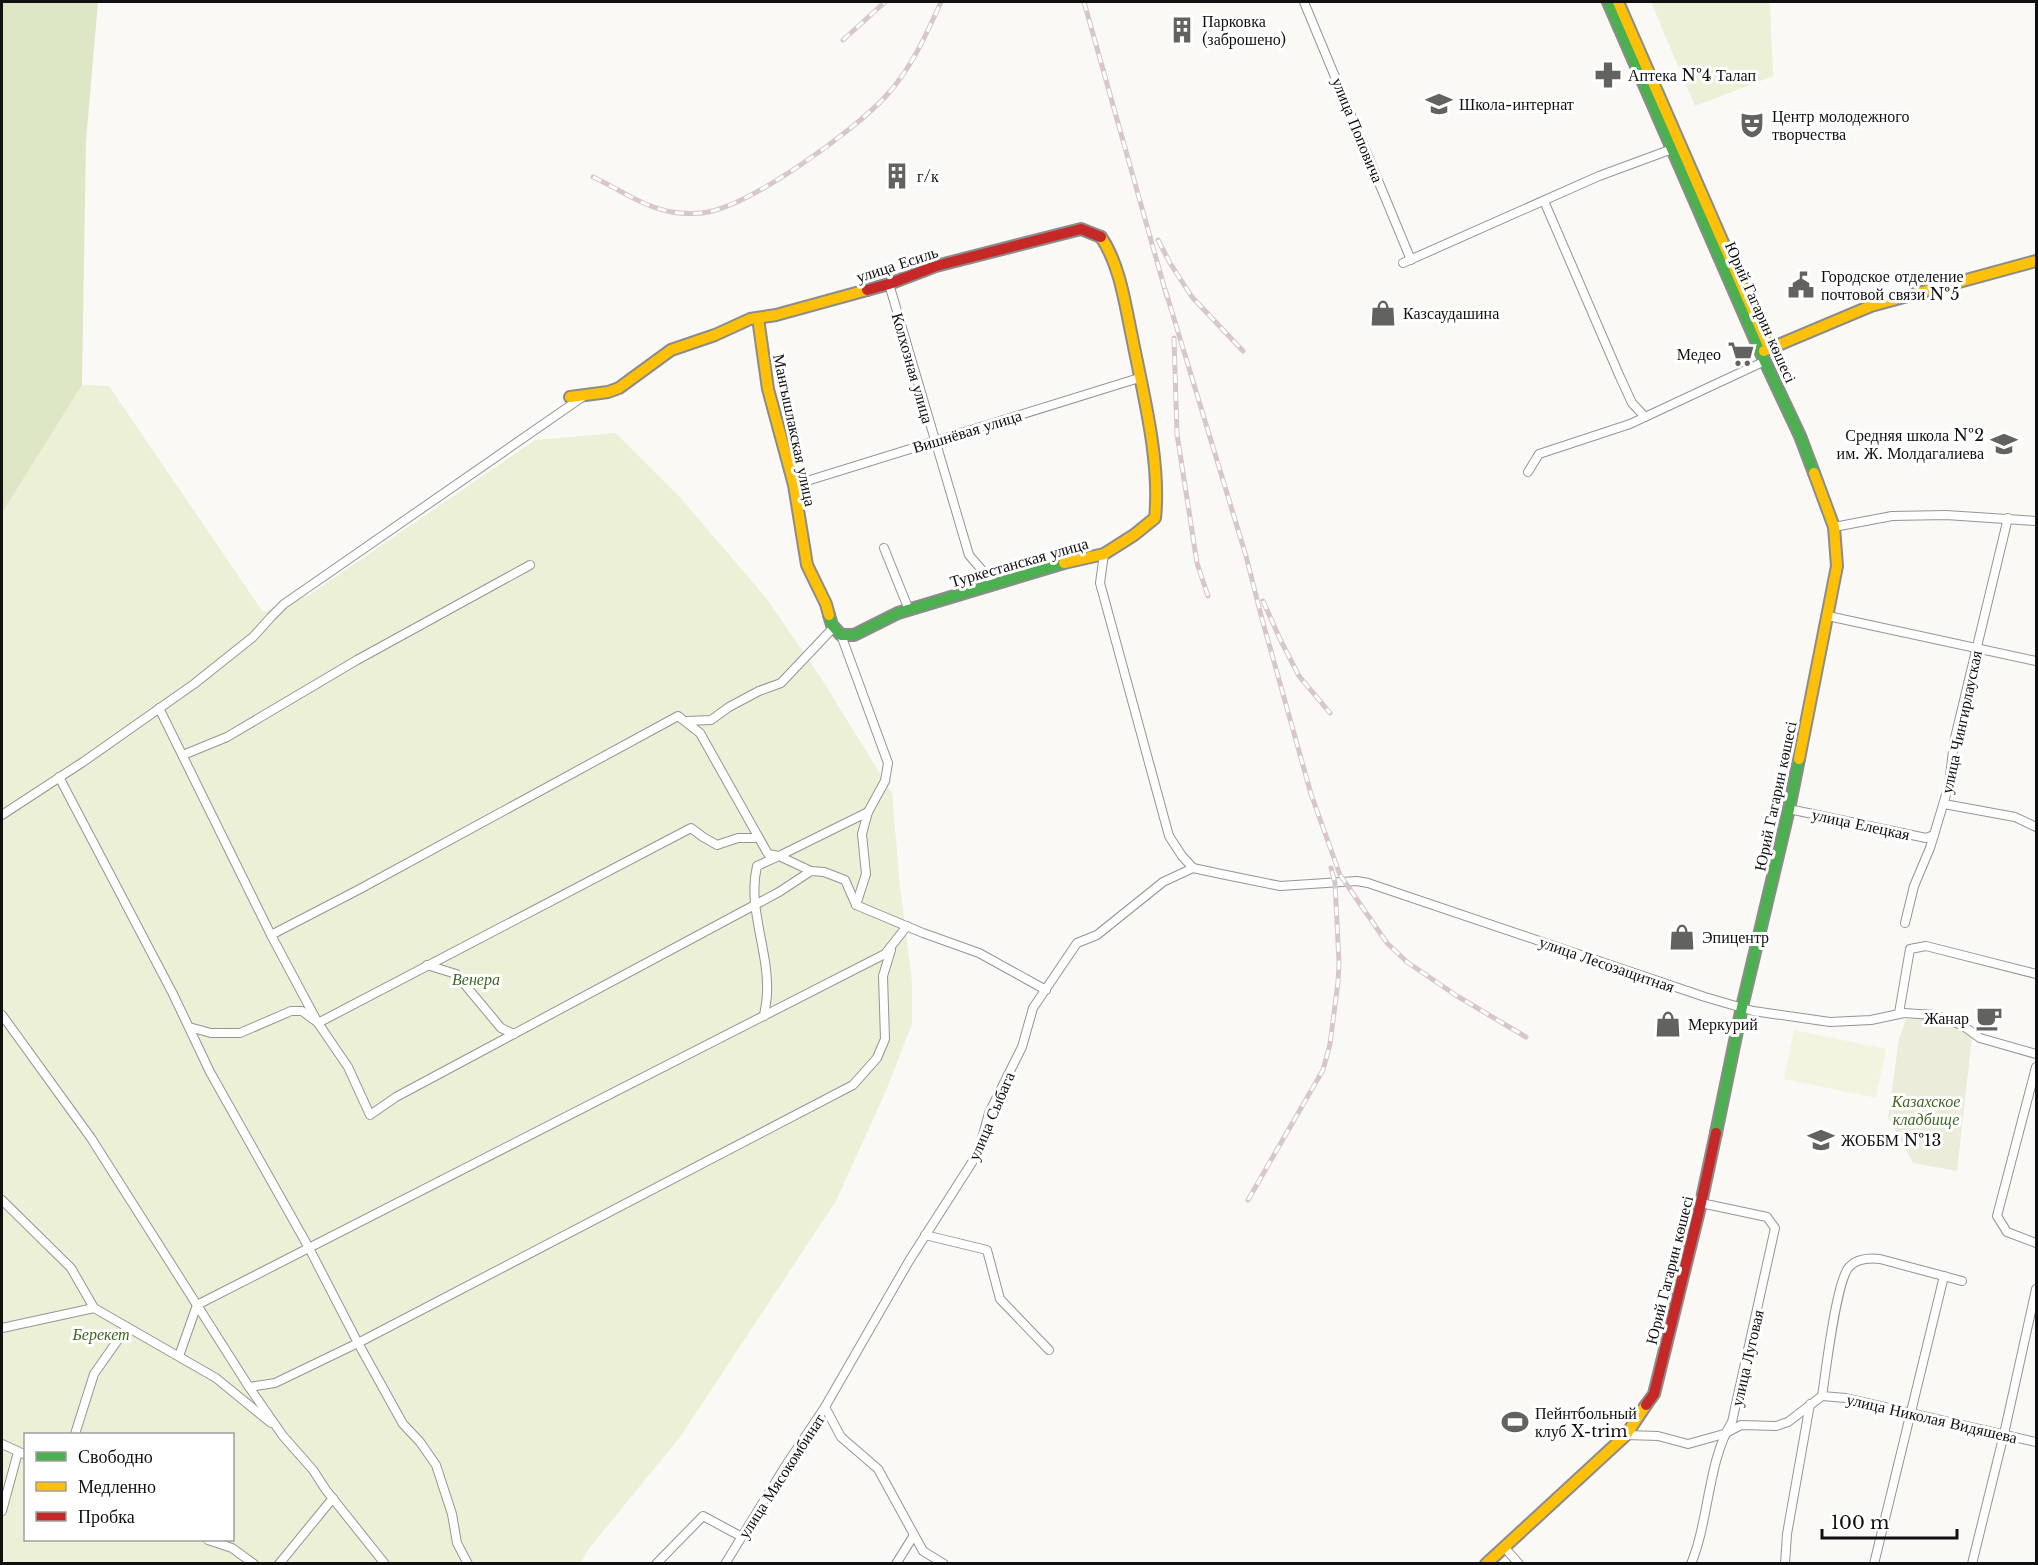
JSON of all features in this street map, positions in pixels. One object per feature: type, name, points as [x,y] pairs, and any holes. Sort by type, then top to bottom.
[{"type":"street","name":"улица Поповича","points":[[1304,2],[1407,261],[1544,201]]},
{"type":"street","name":"Юрий Гагарин көшесі","points":[[1608,2],[1677,147]]},
{"type":"street","name":"Юрий Гагарин көшесі","points":[[1486,1563],[1626,1435],[1654,1394],[1701,1203],[1742,1007],[1789,809],[1838,566],[1834,527],[1800,436],[1618,2]]},
{"type":"street","points":[[1645,417],[1632,403],[1544,201],[1599,176],[1677,147]]},
{"type":"street","name":"улица Есиль","points":[[570,397],[619,388],[671,350],[715,335],[750,319],[776,315],[889,284],[936,266],[1081,229],[1103,238],[1110,250],[1139,378]]},
{"type":"street","points":[[1528,472],[1539,454],[1621,428],[1765,354],[1871,306],[2037,261]]},
{"type":"street","name":"Колхозная улица","points":[[889,284],[969,555],[993,583]]},
{"type":"street","name":"Мангышлакская улица","points":[[758,318],[768,389],[794,485],[807,565],[838,631]]},
{"type":"street","name":"Вишнёвая улица","points":[[794,485],[1139,378]]},
{"type":"street","name":"Туркестанская улица","points":[[838,631],[854,635],[898,613],[936,603],[993,583],[1084,557],[1104,554],[1155,518],[1157,488],[1139,378]]},
{"type":"street","points":[[2,815],[194,684],[253,637],[285,604],[586,395]]},
{"type":"street","points":[[1834,527],[1892,516],[1946,515],[2037,521]]},
{"type":"street","name":"улица Чингирлауская","points":[[1905,923],[1914,886],[1934,835],[1949,785],[1954,742],[2008,518]]},
{"type":"street","points":[[884,548],[909,610]]},
{"type":"street","points":[[1104,554],[1100,583],[1169,836],[1193,868]]},
{"type":"street","points":[[183,755],[227,737],[357,660],[530,566]]},
{"type":"street","points":[[1828,616],[2037,661]]},
{"type":"street","points":[[686,721],[711,720],[729,707],[759,691],[781,683],[838,631],[888,763],[885,781],[868,812],[862,834],[866,874],[855,905]]},
{"type":"street","points":[[159,708],[271,935],[318,1023],[348,1067],[370,1114],[396,1097],[755,905],[812,871]]},
{"type":"street","points":[[271,935],[678,716],[700,733],[768,854],[779,856],[812,871],[824,872],[845,880],[855,905],[979,953],[1046,990]]},
{"type":"street","points":[[59,777],[189,1027],[210,1072],[309,1248],[358,1343],[404,1424],[436,1465],[452,1514],[457,1543],[468,1563]]},
{"type":"street","points":[[1944,804],[2014,817],[2037,827]]},
{"type":"street","name":"улица Елецкая","points":[[1789,809],[1926,838],[1934,835]]},
{"type":"street","points":[[764,1016],[767,992],[755,905],[754,881],[757,866],[868,812]]},
{"type":"street","points":[[318,1023],[691,828],[717,845],[738,838],[757,838]]},
{"type":"street","name":"улица Лесозащитная","points":[[1193,868],[1280,886],[1357,881],[1368,883],[1705,997],[1742,1007],[1779,1016],[1830,1022],[1871,1020],[1899,1013],[1934,1015],[1962,1025],[1980,1038],[2037,1054]]},
{"type":"street","name":"улица Сыбага","points":[[825,1407],[925,1236],[978,1153],[989,1113],[1022,1047],[1034,1008],[1077,943],[1097,935],[1163,882],[1193,868]]},
{"type":"street","points":[[179,1356],[197,1305],[885,954],[907,926]]},
{"type":"street","points":[[249,1387],[275,1383],[358,1343],[853,1085],[877,1058],[885,1040],[883,976],[894,943]]},
{"type":"street","points":[[1899,1013],[1910,949],[1926,946],[2037,974]]},
{"type":"street","points":[[427,965],[456,974],[501,1028],[514,1034]]},
{"type":"street","points":[[189,1027],[211,1033],[240,1033],[291,1011],[302,1011],[318,1023]]},
{"type":"street","points":[[2,1015],[91,1138],[249,1387],[279,1430],[385,1563]]},
{"type":"street","points":[[2037,1067],[1997,1216],[2007,1232],[2037,1243]]},
{"type":"street","points":[[2,1200],[71,1268],[94,1308],[216,1378],[279,1430]]},
{"type":"street","name":"улица Луговая","points":[[1692,1563],[1700,1543],[1705,1509],[1724,1434],[1732,1422],[1775,1228],[1767,1217],[1701,1203]]},
{"type":"street","points":[[925,1236],[987,1250],[1000,1299],[1049,1350]]},
{"type":"street","points":[[1822,1396],[1840,1287],[1850,1266],[1866,1258],[1880,1259],[1962,1281]]},
{"type":"street","points":[[1874,1563],[1944,1276]]},
{"type":"street","points":[[1972,1563],[2037,1288]]},
{"type":"street","points":[[2,1328],[94,1308]]},
{"type":"street","points":[[75,1433],[94,1374],[127,1327]]},
{"type":"street","name":"улица Николая Видяшева","points":[[1626,1435],[1658,1436],[1688,1444],[1724,1434],[1741,1425],[1776,1426],[1788,1422],[1822,1396],[1846,1398],[2037,1442]]},
{"type":"street","points":[[1785,1563],[1787,1534],[1810,1404]]},
{"type":"street","name":"улица Мясокомбинат","points":[[725,1563],[825,1407],[841,1437],[878,1469],[923,1551],[944,1563]]},
{"type":"street","points":[[2,1444],[22,1453],[2,1511]]},
{"type":"street","points":[[279,1563],[333,1498]]},
{"type":"street","points":[[656,1563],[703,1516],[742,1537]]},
{"type":"street","points":[[896,1563],[914,1535]]},
{"type":"street","points":[[213,1541],[232,1548],[251,1563]]},
{"type":"street","points":[[1504,1546],[1520,1563]]},
{"type":"green space","points":[[2,2],[98,2],[86,141],[82,385],[2,513]]},
{"type":"green space","points":[[1651,2],[1770,2],[1773,76],[1695,106]]},
{"type":"green space","name":"Венера","points":[[82,385],[109,386],[263,612],[309,595],[535,440],[616,433],[678,495],[767,599],[823,681],[892,793],[900,887],[912,981],[912,1024],[885,1093],[836,1201],[680,1437],[587,1551],[581,1563],[2,1563],[2,513]]},
{"type":"green space","name":"Казахское кладбище","points":[[1927,1018],[1956,1027],[1972,1037],[1957,1171],[1913,1163],[1888,1117],[1899,1039],[1906,1019]]},
{"type":"green space","points":[[1794,1030],[1886,1049],[1876,1098],[1784,1079]]},
{"type":"railway","points":[[843,40],[885,2]]},
{"type":"railway","points":[[593,177],[641,202],[676,213],[708,212],[751,195],[828,146],[886,96],[910,63],[941,2]]},
{"type":"railway","points":[[1084,2],[1167,297]]},
{"type":"railway","points":[[1158,240],[1192,297],[1243,351]]},
{"type":"railway","points":[[1165,289],[1246,556],[1311,794],[1340,875],[1387,943],[1407,962],[1457,996],[1526,1037]]},
{"type":"railway","points":[[1174,338],[1177,434],[1197,563],[1208,596]]},
{"type":"railway","points":[[1263,601],[1299,676],[1330,713]]},
{"type":"railway","points":[[1248,1200],[1323,1070],[1330,1044],[1339,962],[1335,883],[1331,868]]},
{"type":"traffic: fast","points":[[1608,2],[1761,353],[1800,436],[1814,473]]},
{"type":"traffic: fast","points":[[829,615],[832,625],[841,635],[854,635],[898,613],[1064,563]]},
{"type":"traffic: fast","points":[[1716,1133],[1742,1007],[1799,759]]},
{"type":"traffic: slow","points":[[1618,2],[1769,348]]},
{"type":"traffic: slow","points":[[1064,563],[1104,554],[1155,518],[1155,474],[1146,404],[1121,285],[1113,260],[1101,237]]},
{"type":"traffic: slow","points":[[1764,351],[1871,306],[2036,261]]},
{"type":"traffic: slow","points":[[570,397],[608,392],[619,388],[671,350],[715,335],[750,319],[776,315],[867,290]]},
{"type":"traffic: slow","points":[[758,318],[768,389],[794,485],[807,565],[829,615]]},
{"type":"traffic: slow","points":[[1799,759],[1837,566],[1834,527],[1814,473]]},
{"type":"traffic: slow","points":[[1486,1564],[1626,1435],[1646,1405]]},
{"type":"traffic: jam","points":[[867,290],[936,266],[1081,229],[1101,237]]},
{"type":"traffic: jam","points":[[1646,1405],[1654,1394],[1716,1133]]},
{"type":"place","name":"Парковка (заброшено)","points":[[1182,30]]},
{"type":"place","name":"Аптека №4 Талап","points":[[1608,75]]},
{"type":"place","name":"Школа-интернат","points":[[1439,104]]},
{"type":"place","name":"Центр молодежного творчества","points":[[1752,125]]},
{"type":"place","name":"г/к","points":[[897,176]]},
{"type":"place","name":"Городское отделение почтовой связи №5","points":[[1801,285]]},
{"type":"place","name":"Казсаудашина","points":[[1383,313]]},
{"type":"place","name":"Медео","points":[[1741,354]]},
{"type":"place","name":"Средняя школа №2 им. Ж. Молдагалиева","points":[[2004,444]]},
{"type":"place","name":"Эпицентр","points":[[1682,937]]},
{"type":"place","name":"Жанар","points":[[1989,1018]]},
{"type":"place","name":"Меркурий","points":[[1668,1024]]},
{"type":"place","name":"ЖОББМ №13","points":[[1821,1140]]},
{"type":"place","name":"Пейнтбольный клуб X-trim","points":[[1515,1422]]},
{"type":"park label","name":"Берекет","points":[[101,1334]]}]
